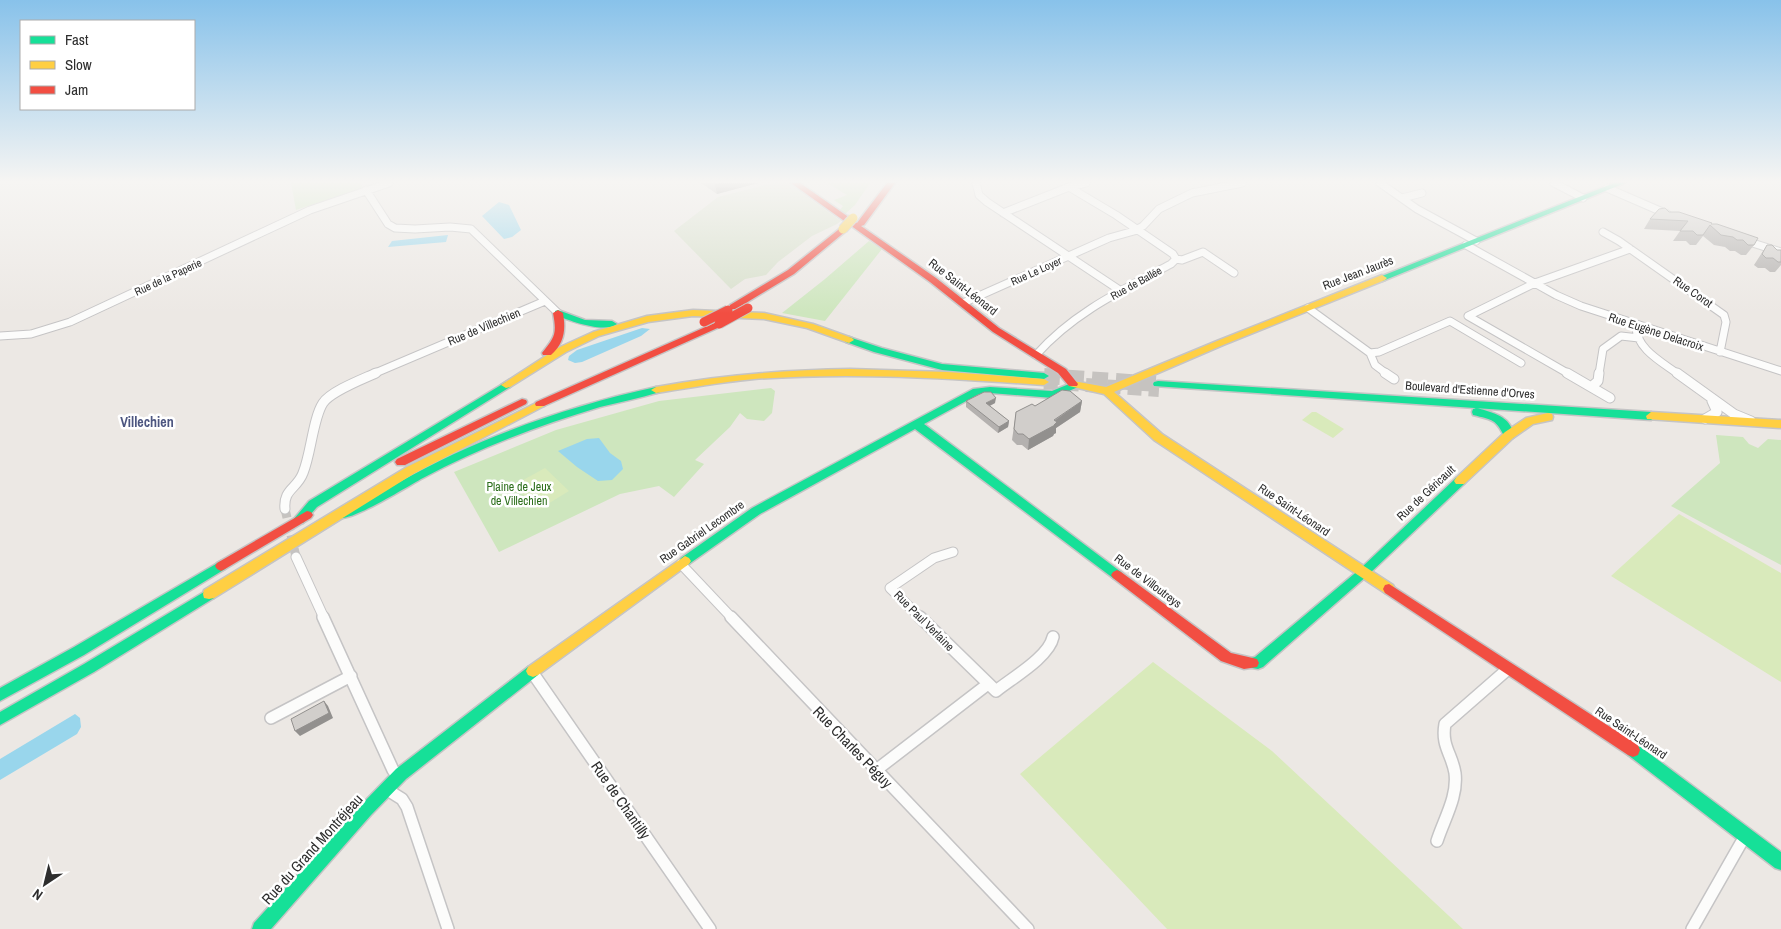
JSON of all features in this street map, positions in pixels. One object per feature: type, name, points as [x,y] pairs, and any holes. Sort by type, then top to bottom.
[{"type":"main road","points":[[0,719],[88,668],[411,470],[545,402],[719,324],[748,308],[804,274],[852,226]]},
{"type":"main road","name":"Rue Saint-Léonard","points":[[856,226],[963,303],[996,330],[1062,371],[1074,386]]},
{"type":"main road","name":"Rue Jean Jaurès","points":[[1107,391],[1512,226]]},
{"type":"main road","points":[[0,695],[79,651],[409,457],[488,418],[704,322],[784,277],[847,231]]},
{"type":"main road","points":[[558,313],[576,322],[628,324]]},
{"type":"main road","points":[[526,372],[532,364],[555,346],[562,337],[558,313]]},
{"type":"main road","points":[[299,520],[313,504],[569,346],[596,334],[654,318],[693,313],[764,316],[810,326],[893,355],[942,367],[1044,379],[884,372],[802,372],[757,375],[658,390],[599,404],[517,433],[432,469],[362,508],[327,520]]},
{"type":"main road","points":[[1074,386],[1107,391]]},
{"type":"main road","name":"Rue Gabriel Lecombre","points":[[386,789],[398,777],[487,706],[598,622],[756,511],[981,390],[1052,395],[1074,386]]},
{"type":"main road","name":"Boulevard d'Estienne d'Orves","points":[[1781,424],[1158,387],[1477,412],[1781,432]]},
{"type":"main road","name":"Rue Saint-Léonard","points":[[1107,391],[1158,437],[1651,762],[1781,862]]},
{"type":"main road","points":[[1477,412],[1501,420],[1508,426],[1509,435]]},
{"type":"main road","name":"Rue de Géricault","points":[[1364,572],[1509,435],[1530,421],[1548,416]]},
{"type":"main road","name":"Rue de Villoutreys","points":[[916,424],[1226,657],[1244,663],[1258,663],[1364,572]]},
{"type":"main road","name":"Rue du Grand Montréjeau","points":[[260,929],[386,789]]},
{"type":"street","name":"Rue de la Paperie","points":[[0,336],[36,333],[76,319],[275,226]]},
{"type":"street","points":[[390,226],[403,229],[435,226]]},
{"type":"street","points":[[458,226],[471,229],[558,313]]},
{"type":"street","points":[[1023,226],[1121,291]]},
{"type":"street","name":"Rue de Ballée","points":[[1036,355],[1075,319],[1171,264],[1176,259],[1172,254],[1131,226]]},
{"type":"street","points":[[1137,230],[1142,226]]},
{"type":"street","name":"Rue Eugène Delacroix","points":[[1445,226],[1535,283],[1581,306],[1636,326],[1781,371]]},
{"type":"street","name":"Rue Le Loyer","points":[[963,303],[1109,238],[1137,230]]},
{"type":"street","name":"Rue Corot","points":[[1603,232],[1724,315],[1726,322],[1720,352]]},
{"type":"street","points":[[1734,236],[1781,252]]},
{"type":"street","points":[[1610,398],[1468,316],[1535,283],[1630,249]]},
{"type":"street","points":[[1176,259],[1182,260],[1202,252],[1234,273]]},
{"type":"street","name":"Rue de Villechien","points":[[285,509],[284,500],[289,489],[302,476],[324,402],[332,395],[379,372],[545,301]]},
{"type":"street","points":[[1308,308],[1370,353],[1379,352],[1450,322],[1521,363]]},
{"type":"street","points":[[1636,326],[1639,338],[1647,351],[1706,396],[1734,414],[1756,422]]},
{"type":"street","name":"Rue Eugène Delacroix","points":[[1591,387],[1598,381],[1603,349],[1621,336],[1639,338]]},
{"type":"street","points":[[1370,353],[1370,359],[1380,370],[1394,379]]},
{"type":"street","points":[[1705,419],[1717,412],[1715,405],[1706,396]]},
{"type":"street","name":"Rue Paul Verlaine","points":[[953,552],[934,558],[890,588],[988,684]]},
{"type":"street","points":[[296,557],[393,770],[398,777]]},
{"type":"street","name":"Rue Charles Péguy","points":[[681,564],[826,720],[1028,929]]},
{"type":"street","points":[[875,771],[988,684],[996,691],[1044,654],[1051,646],[1053,637]]},
{"type":"street","points":[[1437,842],[1452,803],[1455,784],[1454,773],[1442,736],[1446,724],[1508,669]]},
{"type":"street","name":"Rue de Chantilly","points":[[532,672],[710,929]]},
{"type":"street","points":[[271,718],[351,676]]},
{"type":"street","points":[[386,789],[402,799],[407,807],[448,929]]},
{"type":"street","points":[[1692,929],[1741,843],[1747,836]]},
{"type":"green space","points":[[680,226],[832,226],[812,236],[778,262],[766,275],[745,279],[731,289],[674,231]]},
{"type":"green space","points":[[869,241],[882,249],[825,321],[782,313],[825,279]]},
{"type":"green space","name":"Plaine de Jeux de Villechien","points":[[771,388],[775,391],[772,413],[764,421],[747,419],[740,413],[730,427],[695,460],[704,464],[674,497],[659,486],[620,494],[499,552],[454,472],[556,430],[659,401]]},
{"type":"green space","points":[[1312,412],[1316,412],[1344,429],[1333,438],[1302,420]]},
{"type":"green space","points":[[1716,435],[1743,437],[1749,444],[1758,448],[1768,439],[1781,440],[1781,565],[1671,506],[1720,463]]},
{"type":"green space","points":[[545,468],[569,491],[538,510],[514,485]]},
{"type":"green space","points":[[1679,514],[1781,573],[1781,682],[1611,576]]},
{"type":"green space","points":[[1153,662],[1272,751],[1463,929],[1167,929],[1020,774]]},
{"type":"water","points":[[492,226],[519,226],[521,230],[512,237],[504,239]]},
{"type":"water","points":[[448,235],[446,242],[388,247],[392,241]]},
{"type":"water","points":[[642,328],[650,329],[641,336],[582,362],[575,363],[568,360],[569,356],[577,350]]},
{"type":"water","points":[[599,438],[610,453],[621,461],[623,469],[612,480],[598,481],[558,451],[587,439]]},
{"type":"water","points":[[75,714],[80,718],[81,727],[77,734],[0,780],[0,759]]},
{"type":"building","points":[[1684,226],[1709,226],[1703,235],[1697,235],[1693,231],[1680,231]]},
{"type":"building","points":[[1711,226],[1724,226],[1758,238],[1754,245],[1748,245],[1743,240],[1721,235]]},
{"type":"building","points":[[1767,245],[1772,245],[1777,250],[1781,250],[1781,262],[1773,258],[1766,258],[1762,254]]},
{"type":"building","points":[[1062,390],[1070,391],[1082,401],[1054,420],[1057,422],[1055,425],[1029,439],[1023,434],[1018,434],[1014,429],[1016,412],[1032,404],[1035,406]]},
{"type":"building","points":[[984,392],[991,392],[996,398],[986,403],[1009,421],[999,427],[966,401]]},
{"type":"building","points":[[324,701],[329,713],[295,731],[291,719]]},
{"type":"tunnel","points":[[1044,376],[1158,384]]},
{"type":"tunnel","points":[[1044,382],[1159,390]]},
{"type":"tunnel","points":[[285,509],[296,557]]},
{"type":"traffic: fast","points":[[1382,278],[1512,226]]},
{"type":"traffic: fast","points":[[558,313],[584,323],[612,324]]},
{"type":"traffic: fast","points":[[849,340],[878,350],[942,367],[1044,376]]},
{"type":"traffic: fast","points":[[1158,384],[1651,416]]},
{"type":"traffic: fast","points":[[299,520],[313,504],[506,385]]},
{"type":"traffic: fast","points":[[685,561],[756,511],[977,391],[990,390],[1053,395],[1074,385]]},
{"type":"traffic: fast","points":[[342,515],[366,505],[434,468],[515,433],[599,404],[656,390]]},
{"type":"traffic: fast","points":[[1477,412],[1502,421],[1508,429],[1509,435]]},
{"type":"traffic: fast","points":[[916,424],[1117,575]]},
{"type":"traffic: fast","points":[[1252,663],[1258,663],[1364,572],[1460,481]]},
{"type":"traffic: fast","points":[[0,695],[79,651],[221,566]]},
{"type":"traffic: fast","points":[[0,719],[89,668],[209,594]]},
{"type":"traffic: fast","points":[[260,929],[366,810],[401,774],[533,671]]},
{"type":"traffic: fast","points":[[1633,750],[1781,862]]},
{"type":"traffic: slow","points":[[1107,391],[1382,278]]},
{"type":"traffic: slow","points":[[506,385],[562,350],[596,334],[647,319],[693,313],[764,316],[810,326],[849,340]]},
{"type":"traffic: slow","points":[[656,390],[704,381],[801,373],[898,373],[1044,382]]},
{"type":"traffic: slow","points":[[1073,384],[1107,391],[1158,437],[1389,589]]},
{"type":"traffic: slow","points":[[209,594],[411,470],[540,404]]},
{"type":"traffic: slow","points":[[1651,416],[1781,424]]},
{"type":"traffic: slow","points":[[1460,481],[1509,435],[1530,421],[1548,417]]},
{"type":"traffic: slow","points":[[533,671],[685,561]]},
{"type":"traffic: jam","points":[[857,226],[933,280],[996,330],[1062,371],[1073,384]]},
{"type":"traffic: jam","points":[[733,307],[791,272],[843,229]]},
{"type":"traffic: jam","points":[[719,324],[748,308]]},
{"type":"traffic: jam","points":[[704,322],[728,310]]},
{"type":"traffic: jam","points":[[547,353],[556,344],[560,335],[558,313]]},
{"type":"traffic: jam","points":[[540,404],[719,324]]},
{"type":"traffic: jam","points":[[401,462],[522,402]]},
{"type":"traffic: jam","points":[[221,566],[307,515]]},
{"type":"traffic: jam","points":[[1117,575],[1226,657],[1244,663],[1252,663]]},
{"type":"traffic: jam","points":[[1389,589],[1633,750]]},
{"type":"district","name":"Villechien","points":[[147,422]]}]
